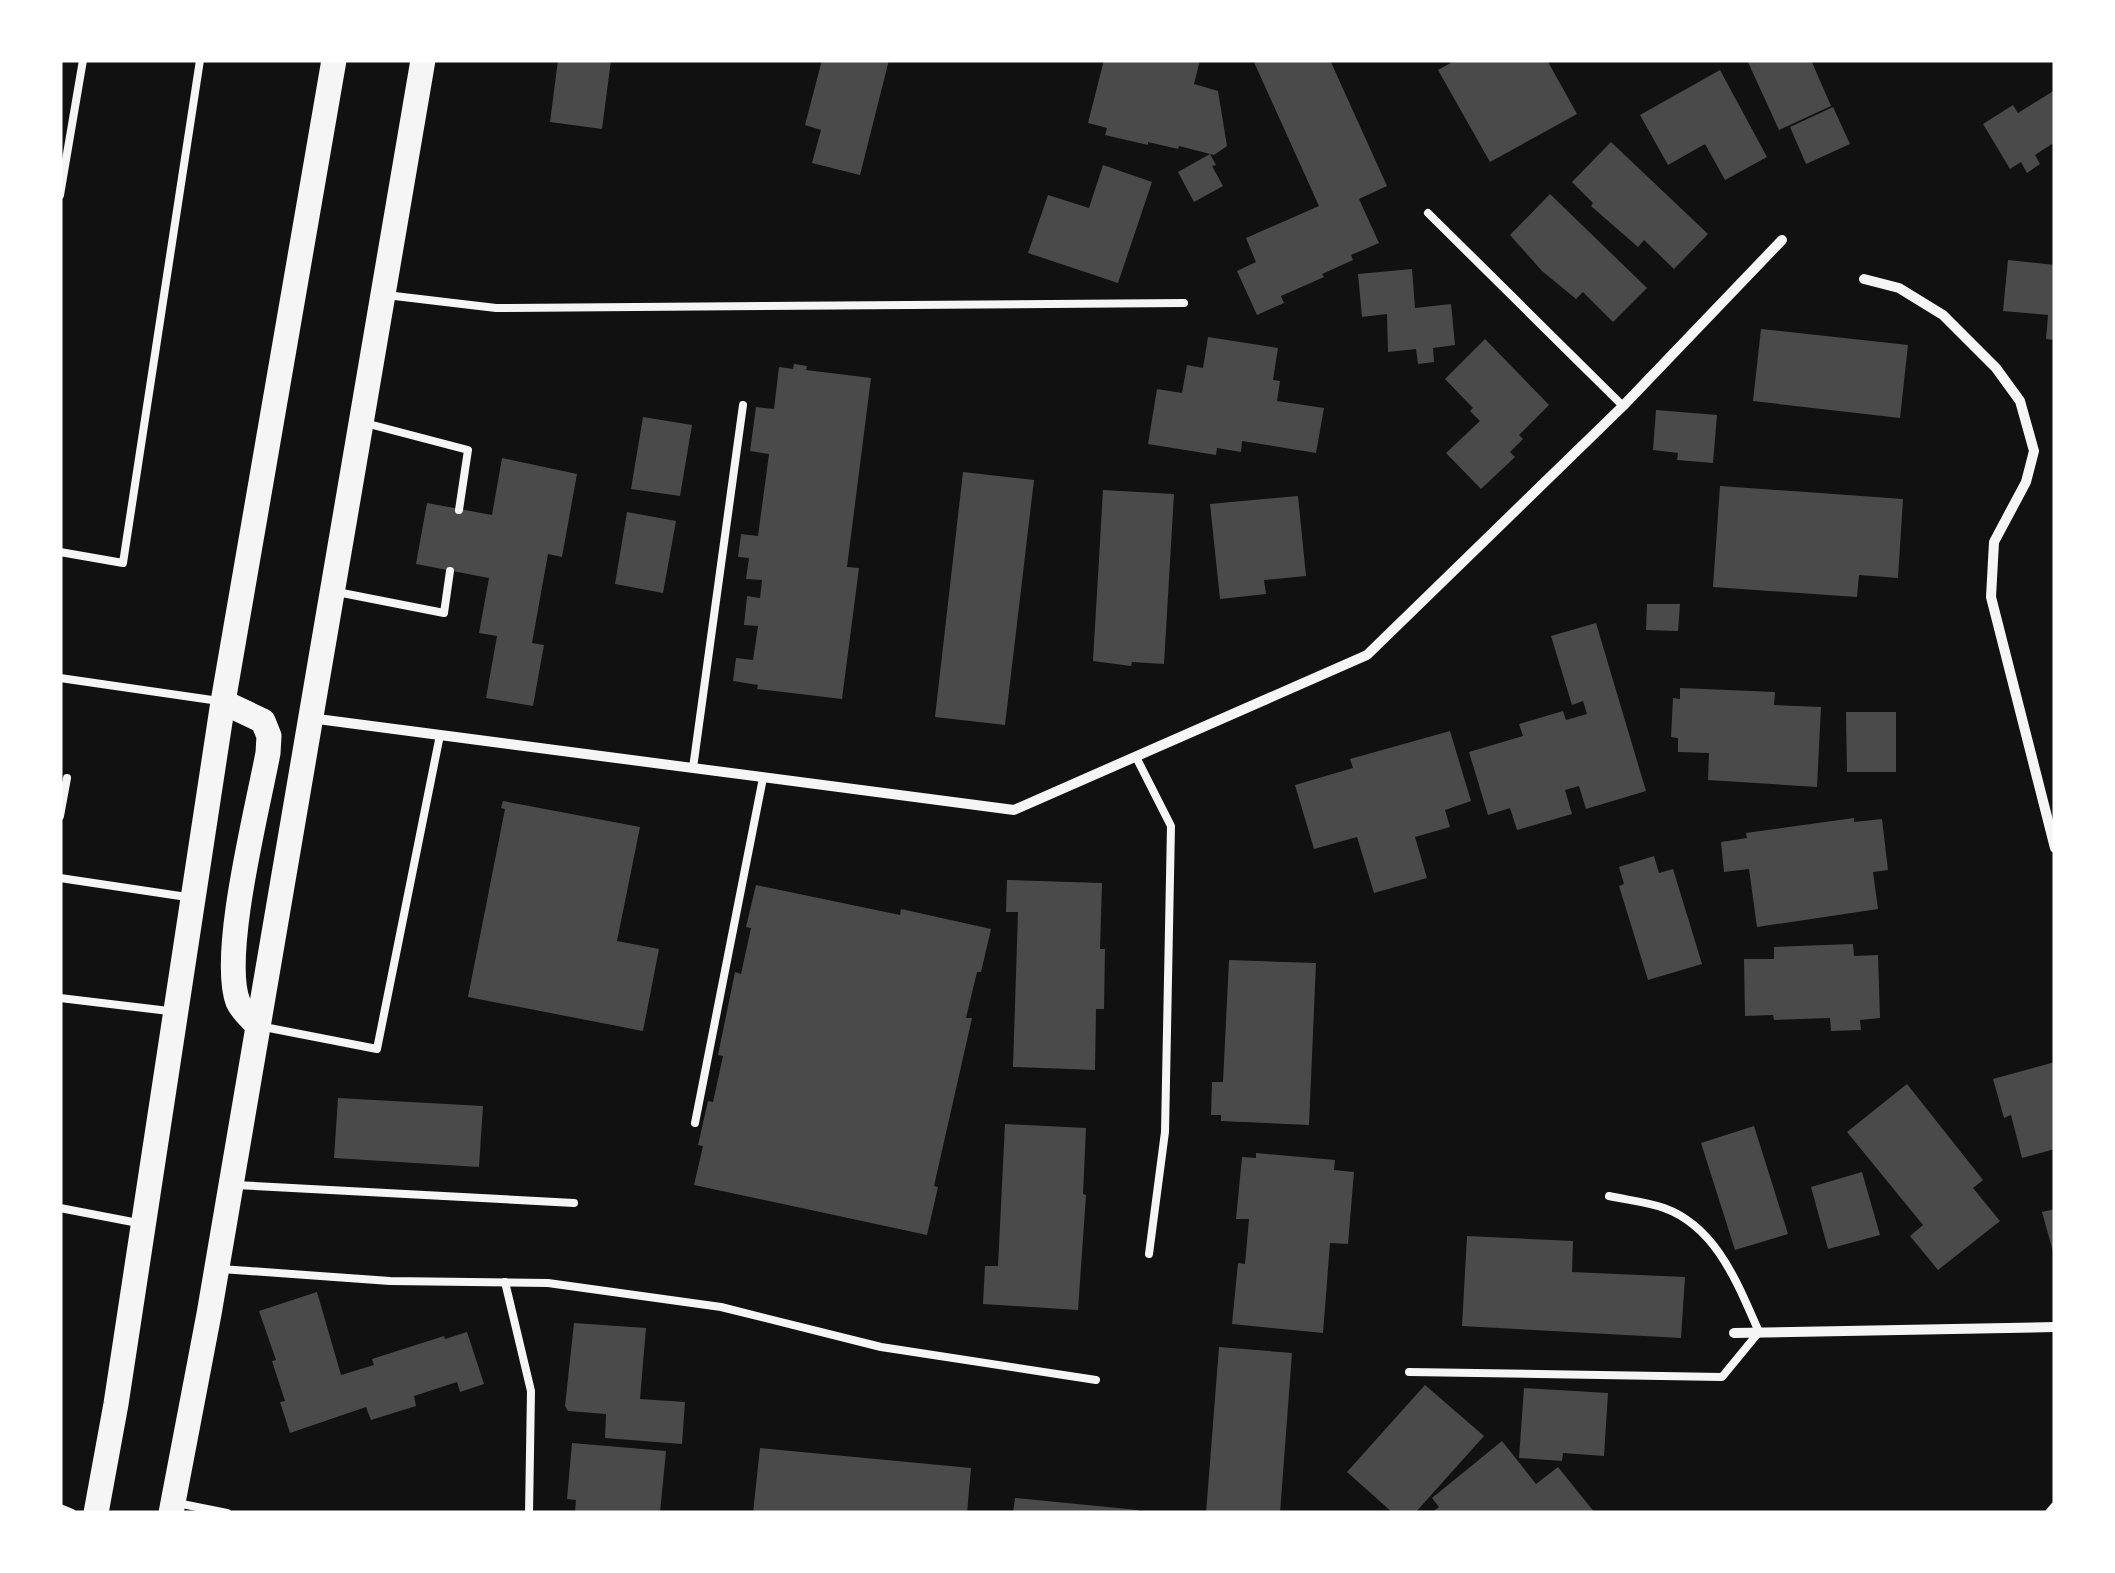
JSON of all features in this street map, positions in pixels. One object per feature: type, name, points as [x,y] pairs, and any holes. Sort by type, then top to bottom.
[{"type":"main road","points":[[96,1513],[223,702],[334,60]]},
{"type":"main road","points":[[172,1508],[217,1268],[423,60]]},
{"type":"main road","points":[[223,702],[263,721],[269,736],[234,940],[239,1006],[258,1026]]},
{"type":"street","points":[[310,718],[1014,810],[1367,655],[1622,406],[1782,240]]},
{"type":"street","points":[[1864,278],[1899,288],[1944,315],[1996,368],[2020,401],[2034,451],[2026,482],[1994,542],[1992,598],[2055,848]]},
{"type":"street","points":[[1734,1334],[2055,1326]]},
{"type":"street","points":[[2050,1513],[2055,1507]]},
{"type":"lane","points":[[60,195],[84,60]]},
{"type":"lane","points":[[60,552],[123,563],[200,60]]},
{"type":"lane","points":[[1428,213],[1622,406]]},
{"type":"lane","points":[[381,295],[496,308],[1184,302]]},
{"type":"lane","points":[[693,768],[743,404]]},
{"type":"lane","points":[[360,422],[468,450],[459,510]]},
{"type":"lane","points":[[332,591],[444,613],[450,571]]},
{"type":"lane","points":[[60,678],[223,702]]},
{"type":"lane","points":[[258,1026],[377,1049],[440,735]]},
{"type":"lane","points":[[1136,757],[1171,826],[1165,1132],[1149,1254]]},
{"type":"lane","points":[[60,816],[67,778]]},
{"type":"lane","points":[[696,1122],[763,778]]},
{"type":"lane","points":[[60,878],[192,898]]},
{"type":"lane","points":[[60,998],[174,1011]]},
{"type":"lane","points":[[231,1185],[574,1204]]},
{"type":"lane","points":[[1409,1372],[1722,1377],[1758,1332],[1734,1274],[1704,1232],[1667,1209],[1610,1196]]},
{"type":"lane","points":[[60,1208],[142,1224]]},
{"type":"lane","points":[[217,1268],[390,1281],[548,1282],[720,1307],[882,1347],[1096,1380]]},
{"type":"lane","points":[[505,1282],[532,1391],[530,1513]]},
{"type":"lane","points":[[60,1508],[72,1513]]},
{"type":"lane","points":[[172,1508],[227,1513]]},
{"type":"building","points":[[558,60],[611,60],[602,129],[550,122]]},
{"type":"building","points":[[822,60],[889,60],[860,175],[812,163],[821,130],[805,125]]},
{"type":"building","points":[[1104,60],[1200,60],[1194,84],[1218,91],[1227,146],[1214,155],[1105,135],[1107,128],[1088,123]]},
{"type":"building","points":[[1253,60],[1330,60],[1387,186],[1359,199],[1379,243],[1351,255],[1353,260],[1322,274],[1324,277],[1281,296],[1284,303],[1257,315],[1237,271],[1256,262],[1246,238],[1319,206]]},
{"type":"building","points":[[1456,60],[1547,60],[1577,114],[1490,162],[1438,70]]},
{"type":"building","points":[[1747,60],[1811,60],[1831,106],[1779,130]]},
{"type":"building","points":[[1720,70],[1767,157],[1725,180],[1705,144],[1668,165],[1640,115]]},
{"type":"building","points":[[2055,90],[2055,142],[2035,155],[2040,164],[2027,173],[2021,162],[2010,169],[1983,124],[2013,105],[2018,113]]},
{"type":"building","points":[[1833,107],[1850,144],[1806,164],[1790,127]]},
{"type":"building","points":[[1611,142],[1708,234],[1674,269],[1644,240],[1638,247],[1591,206],[1593,203],[1572,182]]},
{"type":"building","points":[[1210,154],[1223,186],[1194,202],[1178,172]]},
{"type":"building","points":[[1103,165],[1152,182],[1118,283],[1028,253],[1048,195],[1089,208]]},
{"type":"building","points":[[1550,194],[1647,288],[1613,322],[1583,292],[1576,299],[1542,271],[1510,235]]},
{"type":"building","points":[[2008,260],[2055,265],[2055,340],[2046,339],[2048,315],[2003,311]]},
{"type":"building","points":[[1412,269],[1415,308],[1451,304],[1455,345],[1433,348],[1434,362],[1418,364],[1416,349],[1388,352],[1387,314],[1362,317],[1358,274]]},
{"type":"building","points":[[1761,329],[1908,345],[1900,418],[1753,401]]},
{"type":"building","points":[[1208,337],[1278,348],[1273,380],[1280,381],[1277,401],[1324,408],[1316,453],[1242,441],[1241,452],[1217,448],[1216,455],[1148,444],[1157,389],[1182,393],[1187,365],[1203,368]]},
{"type":"building","points":[[1485,339],[1549,405],[1519,435],[1523,439],[1510,452],[1515,457],[1481,489],[1446,453],[1480,421],[1445,379]]},
{"type":"building","points":[[794,364],[807,366],[806,370],[871,378],[847,567],[859,568],[842,699],[757,689],[758,685],[733,681],[736,658],[753,660],[758,626],[744,625],[747,596],[760,598],[762,580],[746,579],[749,558],[738,557],[741,534],[758,536],[769,454],[750,451],[756,407],[774,409],[779,367],[793,369]]},
{"type":"building","points":[[1656,410],[1717,415],[1713,463],[1677,460],[1678,453],[1653,450]]},
{"type":"building","points":[[643,417],[692,425],[680,496],[631,489]]},
{"type":"building","points":[[502,458],[577,474],[562,557],[548,554],[532,643],[544,645],[533,706],[486,698],[497,636],[479,633],[489,578],[416,564],[427,503],[492,515]]},
{"type":"building","points":[[963,472],[1034,480],[1005,725],[935,717]]},
{"type":"building","points":[[1720,486],[1903,499],[1898,578],[1859,575],[1857,597],[1713,587]]},
{"type":"building","points":[[1103,490],[1174,494],[1164,664],[1132,662],[1131,666],[1093,661]]},
{"type":"building","points":[[1298,496],[1306,576],[1264,580],[1266,594],[1220,599],[1210,504]]},
{"type":"building","points":[[627,512],[676,521],[663,593],[615,584]]},
{"type":"building","points":[[1647,604],[1680,604],[1678,631],[1646,630]]},
{"type":"building","points":[[1596,623],[1646,791],[1586,809],[1579,786],[1565,790],[1572,814],[1517,830],[1510,808],[1488,815],[1469,752],[1523,736],[1519,724],[1563,711],[1566,720],[1587,714],[1583,701],[1572,705],[1551,636]]},
{"type":"building","points":[[1680,688],[1775,692],[1774,705],[1821,707],[1817,787],[1708,780],[1709,753],[1678,752],[1678,738],[1671,737],[1673,698],[1680,699]]},
{"type":"building","points":[[1846,712],[1896,712],[1896,772],[1847,772]]},
{"type":"building","points":[[1450,731],[1471,801],[1445,810],[1450,827],[1415,837],[1427,878],[1374,893],[1357,837],[1314,849],[1295,785],[1353,768],[1350,759]]},
{"type":"building","points":[[503,801],[640,827],[617,941],[659,949],[643,1031],[468,997],[505,809],[501,808]]},
{"type":"building","points":[[1854,818],[1854,822],[1882,819],[1888,870],[1873,872],[1878,909],[1757,927],[1749,869],[1724,872],[1721,842],[1747,838],[1746,833]]},
{"type":"building","points":[[1654,856],[1659,873],[1673,869],[1702,964],[1648,980],[1619,886],[1624,884],[1619,867]]},
{"type":"building","points":[[1007,880],[1102,883],[1100,949],[1105,949],[1104,1009],[1096,1009],[1095,1070],[1013,1067],[1018,912],[1006,912]]},
{"type":"building","points":[[756,885],[900,915],[901,909],[991,929],[966,1018],[972,1018],[934,1186],[938,1187],[927,1235],[694,1185],[703,1146],[698,1145],[708,1101],[713,1102],[723,1056],[718,1055],[735,972],[741,974]]},
{"type":"building","points":[[1853,944],[1854,956],[1878,955],[1880,1018],[1860,1020],[1861,1030],[1831,1031],[1830,1018],[1774,1020],[1773,1015],[1745,1016],[1744,959],[1774,959],[1774,947]]},
{"type":"building","points":[[1229,960],[1316,963],[1309,1125],[1221,1121],[1221,1115],[1211,1115],[1212,1082],[1223,1082]]},
{"type":"building","points":[[2055,1062],[2055,1149],[2022,1158],[2011,1115],[2004,1118],[1993,1079]]},
{"type":"building","points":[[1907,1084],[1983,1180],[1973,1188],[2000,1221],[1938,1270],[1910,1236],[1923,1225],[1847,1132]]},
{"type":"building","points":[[338,1098],[483,1106],[479,1167],[334,1158]]},
{"type":"building","points":[[1005,1124],[1086,1128],[1078,1310],[983,1304],[985,1266],[998,1266]]},
{"type":"building","points":[[1754,1126],[1788,1234],[1735,1250],[1701,1143]]},
{"type":"building","points":[[1256,1153],[1335,1160],[1334,1170],[1354,1172],[1348,1244],[1330,1243],[1323,1333],[1232,1324],[1238,1263],[1245,1264],[1249,1219],[1236,1219],[1242,1157],[1256,1158]]},
{"type":"building","points":[[1862,1172],[1880,1235],[1828,1249],[1811,1187]]},
{"type":"building","points":[[2055,1209],[2055,1255],[2054,1255],[2042,1212]]},
{"type":"building","points":[[1467,1236],[1573,1241],[1572,1272],[1685,1277],[1681,1338],[1462,1326]]},
{"type":"building","points":[[317,1292],[341,1375],[374,1365],[372,1359],[467,1332],[484,1384],[460,1392],[457,1382],[414,1396],[416,1406],[371,1420],[366,1407],[290,1433],[272,1361],[276,1360],[259,1311]]},
{"type":"building","points":[[574,1323],[646,1328],[640,1399],[685,1402],[682,1444],[605,1438],[606,1414],[568,1411],[565,1406]]},
{"type":"building","points":[[1219,1347],[1292,1353],[1280,1513],[1206,1513]]},
{"type":"building","points":[[1425,1385],[1484,1436],[1415,1513],[1393,1513],[1347,1472]]},
{"type":"building","points":[[1524,1388],[1608,1393],[1604,1456],[1563,1453],[1562,1461],[1519,1458]]},
{"type":"building","points":[[1502,1441],[1536,1484],[1558,1467],[1595,1513],[1431,1513],[1439,1507],[1432,1498]]},
{"type":"building","points":[[572,1443],[666,1451],[660,1513],[575,1513],[576,1500],[567,1499]]},
{"type":"building","points":[[760,1448],[971,1468],[967,1513],[753,1513]]},
{"type":"building","points":[[1015,1498],[1138,1510],[1138,1513],[1013,1513]]}]
